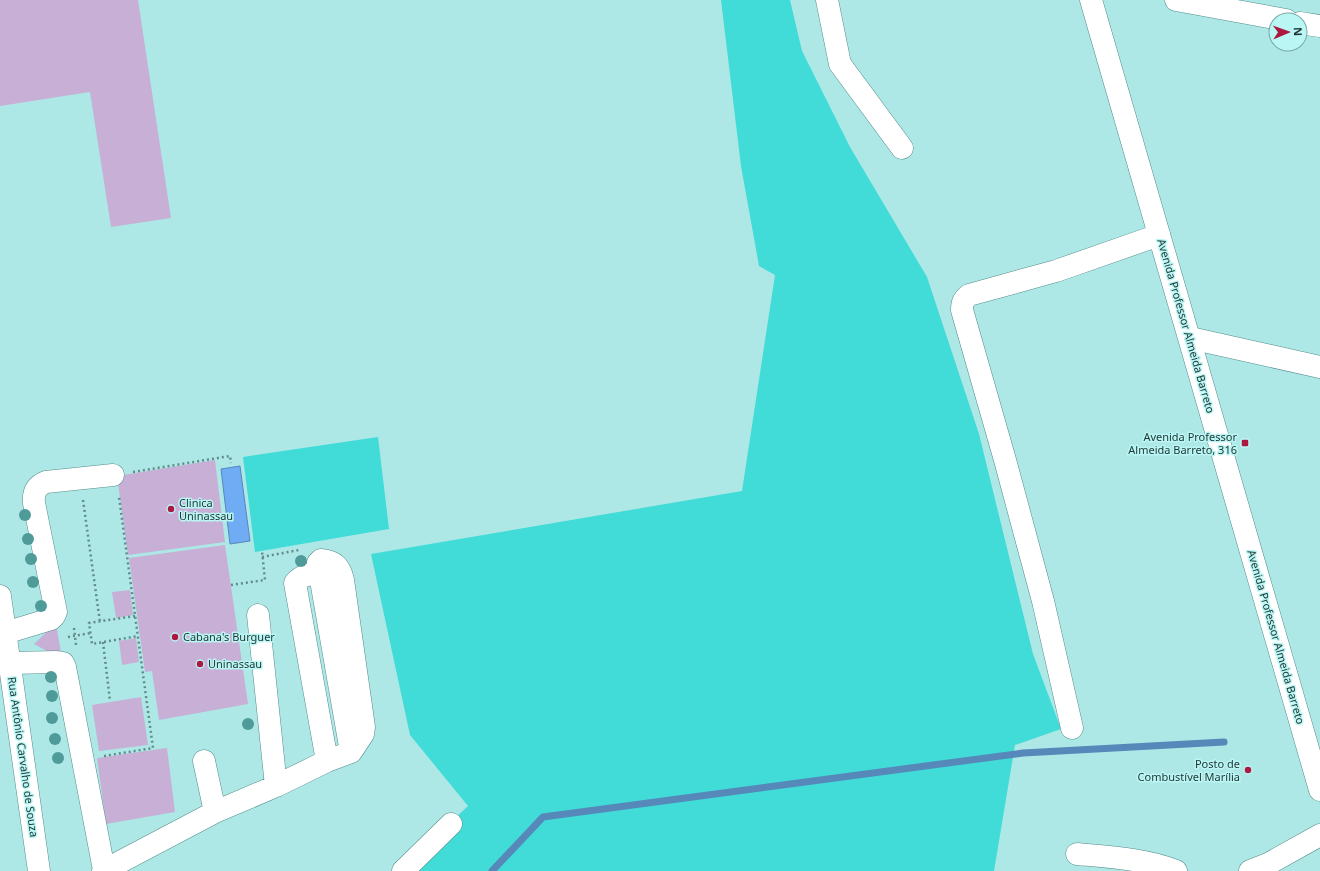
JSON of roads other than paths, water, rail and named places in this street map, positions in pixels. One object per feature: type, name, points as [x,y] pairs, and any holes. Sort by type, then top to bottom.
[{"type":"street","points":[[826,0],[840,64],[902,148]]},
{"type":"street","name":"Avenida Professor Almeida Barreto","points":[[1092,0],[1320,790]]},
{"type":"street","points":[[1176,0],[1268,17]]},
{"type":"street","points":[[1308,24],[1320,26]]},
{"type":"street","points":[[1072,728],[1043,601],[1005,460],[962,310],[962,304],[964,299],[969,295],[1056,271],[1159,235]]},
{"type":"street","points":[[1190,338],[1320,367]]},
{"type":"street","points":[[5,633],[51,619],[56,612],[34,503],[36,489],[41,484],[46,482],[115,475]]},
{"type":"street","points":[[10,662],[57,662],[63,663],[65,667],[103,871],[215,812],[276,786],[327,761],[351,752],[363,734],[364,727],[343,580],[341,570],[336,565],[323,560],[320,567],[299,578],[295,583],[327,761]]},
{"type":"street","name":"Rua Antônio Carvalho de Souza","points":[[0,596],[39,871]]},
{"type":"street","points":[[258,615],[276,786]]},
{"type":"street","points":[[204,761],[215,812]]},
{"type":"street","points":[[403,871],[450,824]]},
{"type":"street","points":[[1250,871],[1268,864],[1320,835]]},
{"type":"street","points":[[1077,854],[1123,859],[1163,866],[1176,871]]},
{"type":"waterway","points":[[492,871],[543,817],[1023,753],[1224,742]]},
{"type":"place","name":"Avenida Professor Almeida Barreto, 316","points":[[1245,443]]},
{"type":"place","name":"Clinica Uninassau","points":[[171,509]]},
{"type":"place","name":"Cabana's Burguer","points":[[175,637]]},
{"type":"place","name":"Uninassau","points":[[200,664]]},
{"type":"place","name":"Posto de Combustível Marília","points":[[1248,770]]}]
